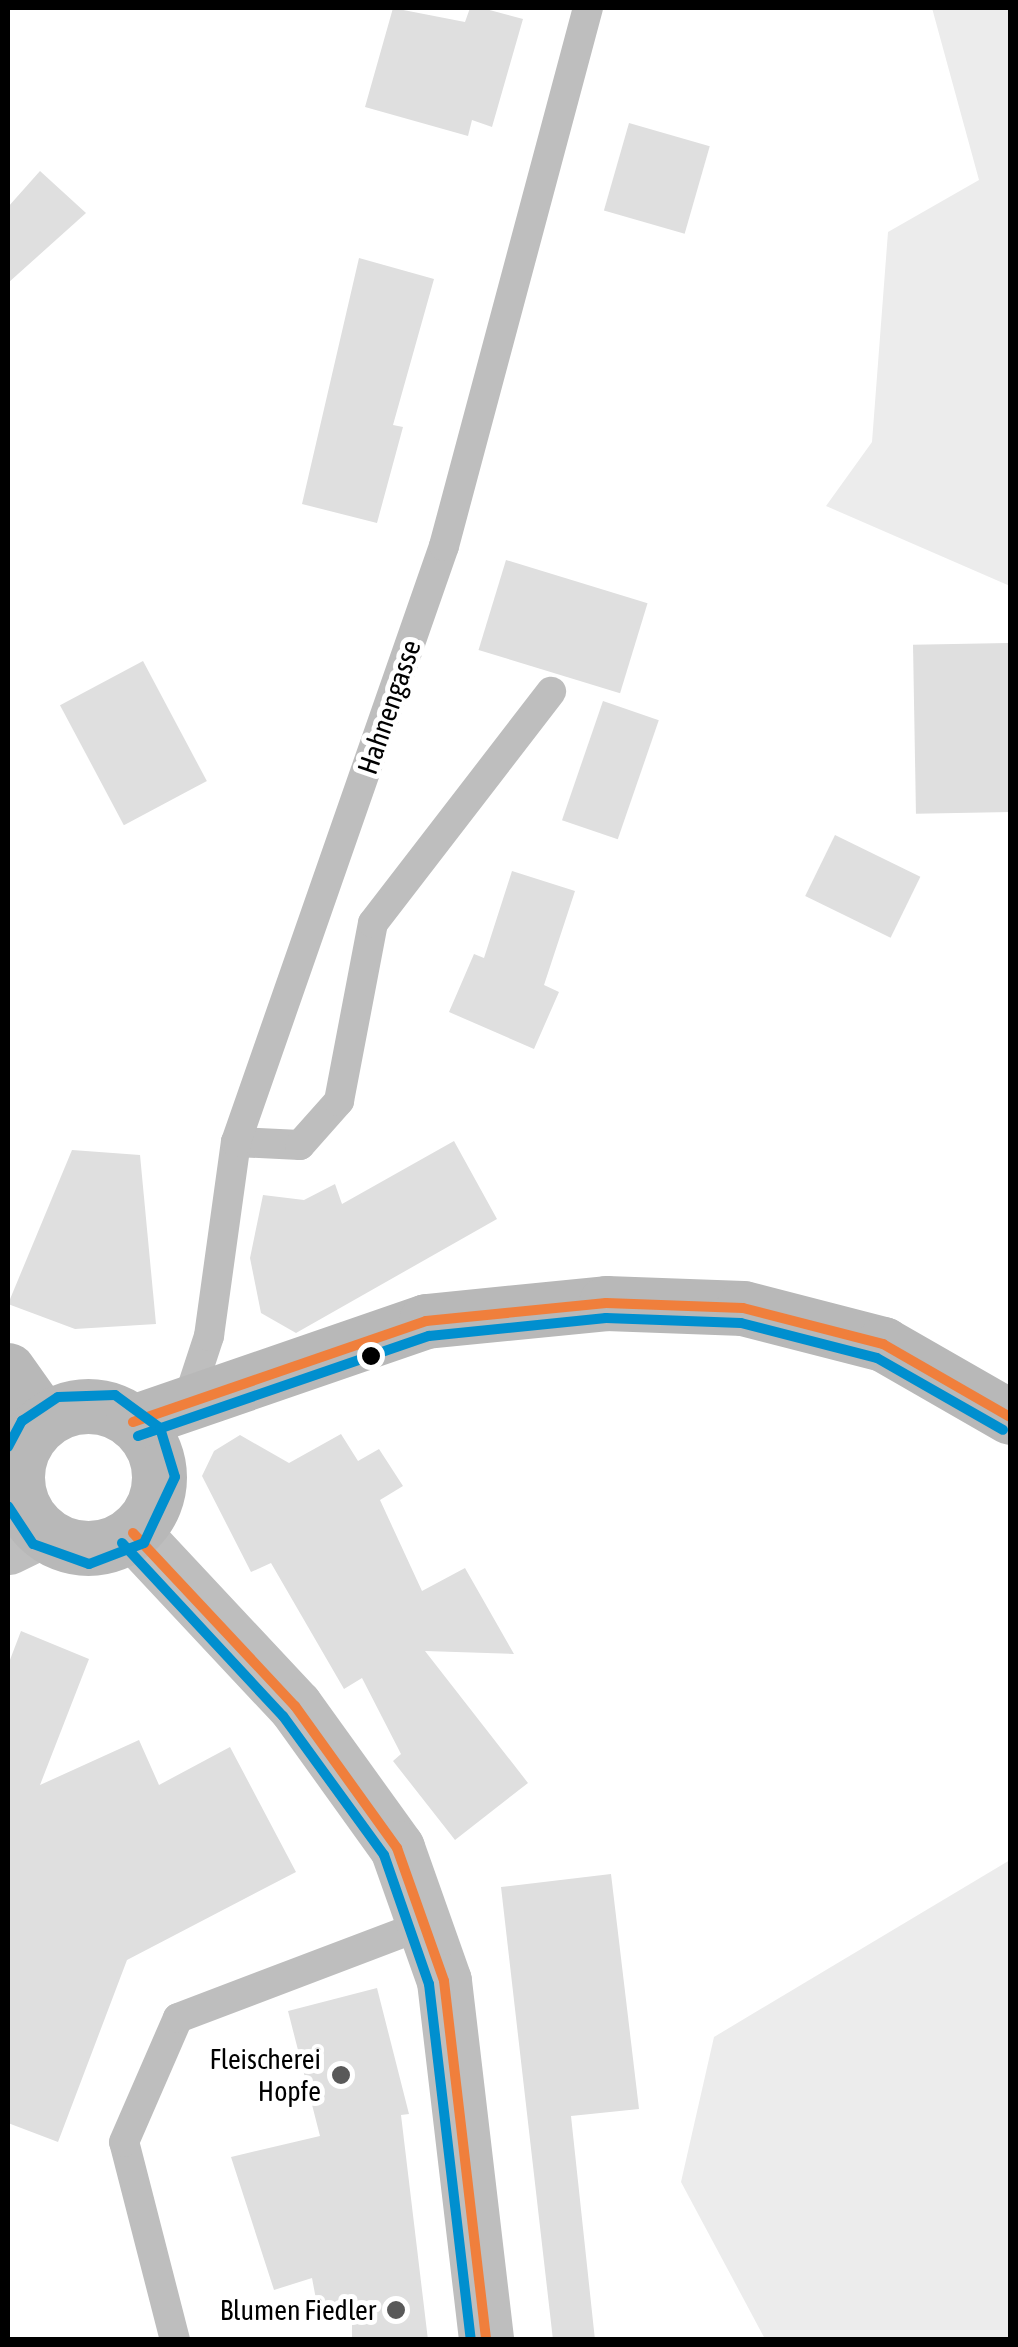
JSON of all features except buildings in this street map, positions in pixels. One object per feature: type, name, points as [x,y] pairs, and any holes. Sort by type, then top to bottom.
[{"type":"main road","points":[[133,1422],[160,1477],[133,1533],[86,1549],[24,1539],[12,1468],[44,1421],[88,1406],[133,1422],[426,1322],[606,1302],[743,1308],[883,1344],[1010,1417]]},
{"type":"main road","points":[[8,1370],[44,1421]]},
{"type":"street","points":[[133,1533],[295,1706],[396,1848],[428,1923],[466,2114],[486,2340]]},
{"type":"lane","name":"Hahnengasse","points":[[187,1403],[209,1336],[236,1142],[444,546],[588,8]]},
{"type":"lane","points":[[236,1142],[300,1145],[339,1101],[374,922],[551,692]]},
{"type":"lane","points":[[175,2340],[124,2142],[178,2018],[428,1923]]},
{"type":"shaded area","points":[[932,8],[1010,8],[1010,586],[826,506],[872,442],[888,232],[979,180]]},
{"type":"shaded area","points":[[1010,1860],[1010,2339],[765,2339],[681,2182],[714,2037]]},
{"type":"transit line","points":[[133,1422],[426,1321],[606,1303],[743,1308],[883,1344],[1010,1417]]},
{"type":"transit line","points":[[138,1436],[429,1336],[606,1318],[741,1323],[877,1358],[1003,1430]]},
{"type":"transit line","points":[[8,1447],[22,1421],[58,1397],[115,1395],[160,1428],[175,1477],[144,1543],[89,1564],[33,1544],[8,1506]]},
{"type":"transit line","points":[[133,1533],[295,1706],[397,1848],[444,1981],[486,2340]]},
{"type":"transit line","points":[[122,1543],[283,1716],[384,1855],[429,1984],[471,2340]]},
{"type":"place","name":"Fleischerei Hopfe","points":[[341,2075]]},
{"type":"place","name":"Blumen Fiedler","points":[[396,2310]]}]
